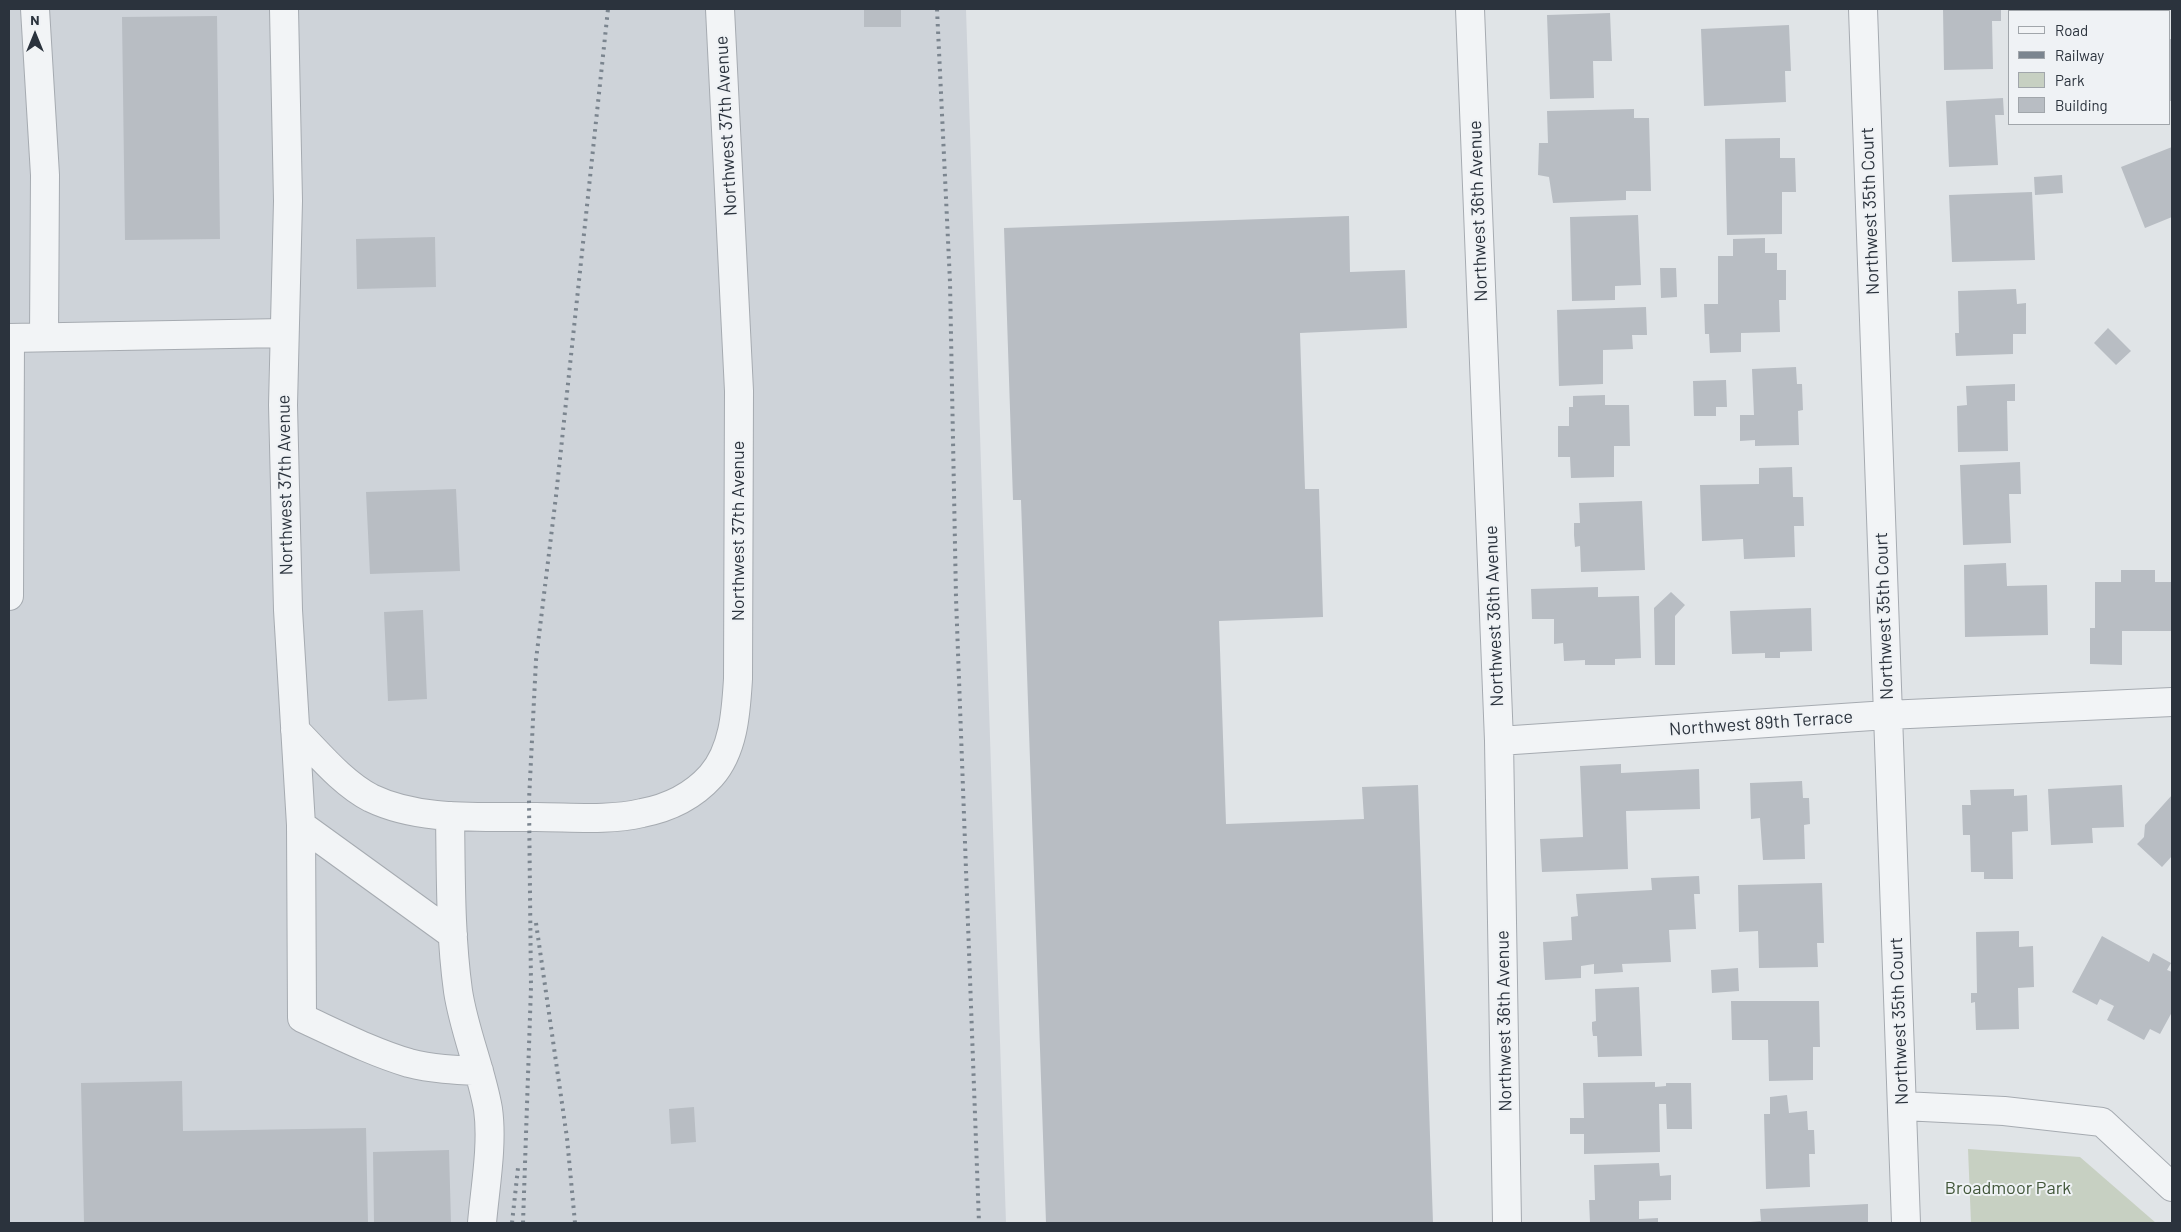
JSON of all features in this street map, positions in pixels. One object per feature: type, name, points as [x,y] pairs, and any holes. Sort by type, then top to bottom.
[{"type":"street","points":[[35,9],[44,137],[44,337]]},
{"type":"street","name":"Northwest 37th Avenue","points":[[284,9],[288,160],[283,406],[288,610],[295,730],[356,789],[371,798],[406,810],[450,816],[606,817],[641,813],[669,805],[692,792],[712,775],[727,749],[735,716],[738,679],[739,391],[720,9]]},
{"type":"street","name":"Northwest 36th Avenue","points":[[1470,9],[1499,741],[1508,1223]]},
{"type":"street","name":"Northwest 35th Court","points":[[1863,9],[1906,1223]]},
{"type":"street","points":[[9,596],[9,338],[284,333]]},
{"type":"street","name":"Northwest 89th Terrace","points":[[1499,741],[1887,714],[2172,702]]},
{"type":"street","points":[[295,730],[302,825],[302,1018],[364,1046],[410,1063],[432,1068],[479,1071]]},
{"type":"street","points":[[450,816],[453,934],[457,985],[464,1024],[485,1094],[490,1127],[482,1223]]},
{"type":"street","points":[[302,825],[453,934]]},
{"type":"street","points":[[1903,1106],[2004,1111],[2102,1122],[2172,1187]]},
{"type":"shaded area","points":[[9,9],[966,9],[1006,1223],[9,1223]]},
{"type":"green space","name":"Broadmoor Park","points":[[1968,1149],[2080,1157],[2156,1223],[1971,1223]]},
{"type":"building","points":[[864,9],[901,9],[901,27],[864,27]]},
{"type":"building","points":[[1943,9],[2001,9],[2001,21],[1992,21],[1993,69],[1944,70]]},
{"type":"building","points":[[1610,13],[1612,61],[1593,61],[1594,98],[1550,99],[1547,15]]},
{"type":"building","points":[[217,16],[220,239],[125,240],[122,17]]},
{"type":"building","points":[[1789,25],[1791,71],[1785,71],[1786,102],[1704,106],[1701,29]]},
{"type":"building","points":[[2171,39],[2172,39],[2171,101]]},
{"type":"building","points":[[2003,98],[2004,115],[1995,115],[1998,165],[1949,167],[1946,101]]},
{"type":"building","points":[[1634,109],[1634,118],[1649,118],[1651,191],[1626,191],[1626,200],[1553,203],[1549,177],[1538,175],[1539,143],[1548,143],[1547,111]]},
{"type":"building","points":[[1780,138],[1780,158],[1795,158],[1796,192],[1782,192],[1782,234],[1727,235],[1725,139]]},
{"type":"building","points":[[2172,147],[2172,217],[2145,228],[2121,167]]},
{"type":"building","points":[[2062,175],[2063,193],[2035,195],[2034,177]]},
{"type":"building","points":[[2032,192],[2035,260],[1952,262],[1949,195]]},
{"type":"building","points":[[1638,215],[1641,285],[1615,286],[1615,300],[1572,301],[1570,217]]},
{"type":"building","points":[[1349,216],[1350,272],[1405,270],[1407,328],[1300,333],[1305,489],[1319,489],[1323,617],[1219,621],[1226,824],[1364,819],[1362,787],[1418,785],[1433,1223],[1046,1223],[1021,500],[1013,500],[1004,228]]},
{"type":"building","points":[[435,237],[436,287],[357,289],[356,239]]},
{"type":"building","points":[[1765,238],[1765,253],[1777,253],[1777,270],[1786,270],[1786,300],[1779,300],[1780,332],[1741,333],[1741,352],[1710,353],[1709,334],[1705,334],[1704,304],[1718,304],[1718,256],[1733,256],[1733,239]]},
{"type":"building","points":[[1660,268],[1676,268],[1677,297],[1661,298]]},
{"type":"building","points":[[2016,289],[2017,304],[2026,303],[2026,334],[2013,334],[2013,354],[1956,356],[1955,333],[1959,333],[1958,291]]},
{"type":"building","points":[[1646,307],[1647,335],[1632,335],[1633,349],[1603,350],[1603,384],[1559,386],[1557,310]]},
{"type":"building","points":[[2108,328],[2131,351],[2116,365],[2094,343]]},
{"type":"building","points":[[1796,367],[1797,384],[1802,384],[1803,410],[1798,411],[1799,445],[1755,446],[1755,440],[1740,441],[1740,415],[1754,415],[1752,369]]},
{"type":"building","points":[[1726,380],[1727,407],[1716,407],[1716,416],[1694,416],[1693,381]]},
{"type":"building","points":[[2015,384],[2015,401],[2007,401],[2008,451],[1958,452],[1957,406],[1967,405],[1966,386]]},
{"type":"building","points":[[1605,395],[1605,405],[1629,405],[1630,446],[1614,446],[1614,477],[1571,478],[1570,457],[1558,457],[1558,426],[1569,426],[1569,407],[1573,407],[1573,396]]},
{"type":"building","points":[[2020,462],[2021,494],[2009,494],[2011,543],[1963,545],[1960,465]]},
{"type":"building","points":[[1792,467],[1793,497],[1803,497],[1804,526],[1794,526],[1795,557],[1744,559],[1743,539],[1702,541],[1700,485],[1759,484],[1759,468]]},
{"type":"building","points":[[456,489],[460,571],[370,574],[366,492]]},
{"type":"building","points":[[1642,501],[1645,570],[1581,572],[1580,546],[1575,547],[1574,535],[1574,523],[1580,523],[1579,503]]},
{"type":"building","points":[[2006,563],[2007,586],[2047,585],[2048,635],[1965,637],[1964,565]]},
{"type":"building","points":[[2121,570],[2155,570],[2155,582],[2172,582],[2172,631],[2122,631],[2122,665],[2090,664],[2090,628],[2095,628],[2095,582],[2121,582]]},
{"type":"building","points":[[1598,587],[1598,597],[1639,596],[1641,658],[1615,659],[1615,665],[1585,665],[1585,660],[1564,661],[1563,643],[1554,644],[1554,619],[1532,619],[1531,589]]},
{"type":"building","points":[[1671,592],[1685,605],[1675,616],[1675,665],[1655,665],[1654,608]]},
{"type":"building","points":[[1811,608],[1812,651],[1780,652],[1780,658],[1765,658],[1765,653],[1732,654],[1730,611]]},
{"type":"building","points":[[423,610],[427,699],[388,701],[384,612]]},
{"type":"building","points":[[1621,764],[1621,773],[1699,769],[1700,809],[1626,811],[1628,869],[1542,872],[1540,839],[1583,837],[1580,766]]},
{"type":"building","points":[[1802,781],[1803,798],[1809,798],[1810,824],[1804,825],[1805,859],[1763,860],[1760,818],[1751,819],[1750,783]]},
{"type":"building","points":[[2122,785],[2124,827],[2092,828],[2093,843],[2051,845],[2048,789]]},
{"type":"building","points":[[2014,789],[2014,796],[2027,795],[2028,831],[2012,832],[2013,879],[1984,879],[1984,872],[1971,872],[1970,835],[1963,835],[1962,805],[1971,805],[1970,790]]},
{"type":"building","points":[[2172,795],[2172,856],[2162,867],[2137,844],[2144,837],[2145,825]]},
{"type":"building","points":[[1699,876],[1700,894],[1694,894],[1696,929],[1669,930],[1671,962],[1622,964],[1623,972],[1594,974],[1594,964],[1581,966],[1581,978],[1545,980],[1543,942],[1572,940],[1571,917],[1578,916],[1576,894],[1652,890],[1651,878]]},
{"type":"building","points":[[1822,883],[1824,943],[1817,943],[1818,967],[1759,968],[1758,931],[1739,932],[1738,885]]},
{"type":"building","points":[[2019,931],[2019,947],[2033,946],[2034,987],[2018,988],[2019,1029],[1976,1030],[1975,1002],[1971,1003],[1971,993],[1977,993],[1976,932]]},
{"type":"building","points":[[2102,936],[2149,962],[2153,953],[2171,963],[2167,970],[2172,972],[2172,1012],[2160,1034],[2150,1029],[2144,1040],[2107,1020],[2114,1006],[2100,999],[2097,1005],[2072,992]]},
{"type":"building","points":[[1738,968],[1739,991],[1712,993],[1711,970]]},
{"type":"building","points":[[1639,987],[1642,1056],[1598,1057],[1597,1036],[1593,1036],[1592,1029],[1592,1022],[1596,1021],[1595,989]]},
{"type":"building","points":[[1731,1001],[1819,1001],[1820,1047],[1813,1047],[1813,1080],[1769,1081],[1768,1040],[1732,1040]]},
{"type":"building","points":[[182,1081],[183,1131],[366,1128],[368,1223],[84,1223],[81,1083]]},
{"type":"building","points":[[1655,1082],[1655,1087],[1666,1086],[1666,1083],[1691,1083],[1692,1129],[1667,1129],[1666,1104],[1659,1104],[1660,1152],[1584,1154],[1584,1134],[1570,1134],[1570,1118],[1584,1118],[1583,1083]]},
{"type":"building","points":[[1787,1095],[1789,1113],[1807,1111],[1808,1130],[1814,1130],[1815,1154],[1809,1154],[1810,1187],[1766,1189],[1764,1114],[1770,1114],[1770,1097]]},
{"type":"building","points":[[694,1107],[696,1142],[671,1144],[669,1109]]},
{"type":"building","points":[[449,1150],[451,1223],[374,1223],[373,1152]]},
{"type":"building","points":[[1659,1163],[1660,1176],[1671,1175],[1671,1200],[1639,1201],[1639,1219],[1658,1218],[1658,1223],[1590,1223],[1589,1200],[1595,1200],[1594,1165]]},
{"type":"building","points":[[1868,1204],[1868,1223],[1750,1223],[1761,1221],[1760,1209]]},
{"type":"railway","points":[[523,1223],[531,987],[529,800],[536,660],[556,496],[608,9]]},
{"type":"railway","points":[[937,9],[950,282],[956,598],[979,1223]]},
{"type":"railway","points":[[536,923],[567,1138],[575,1223]]},
{"type":"railway","points":[[512,1223],[518,1168]]}]
